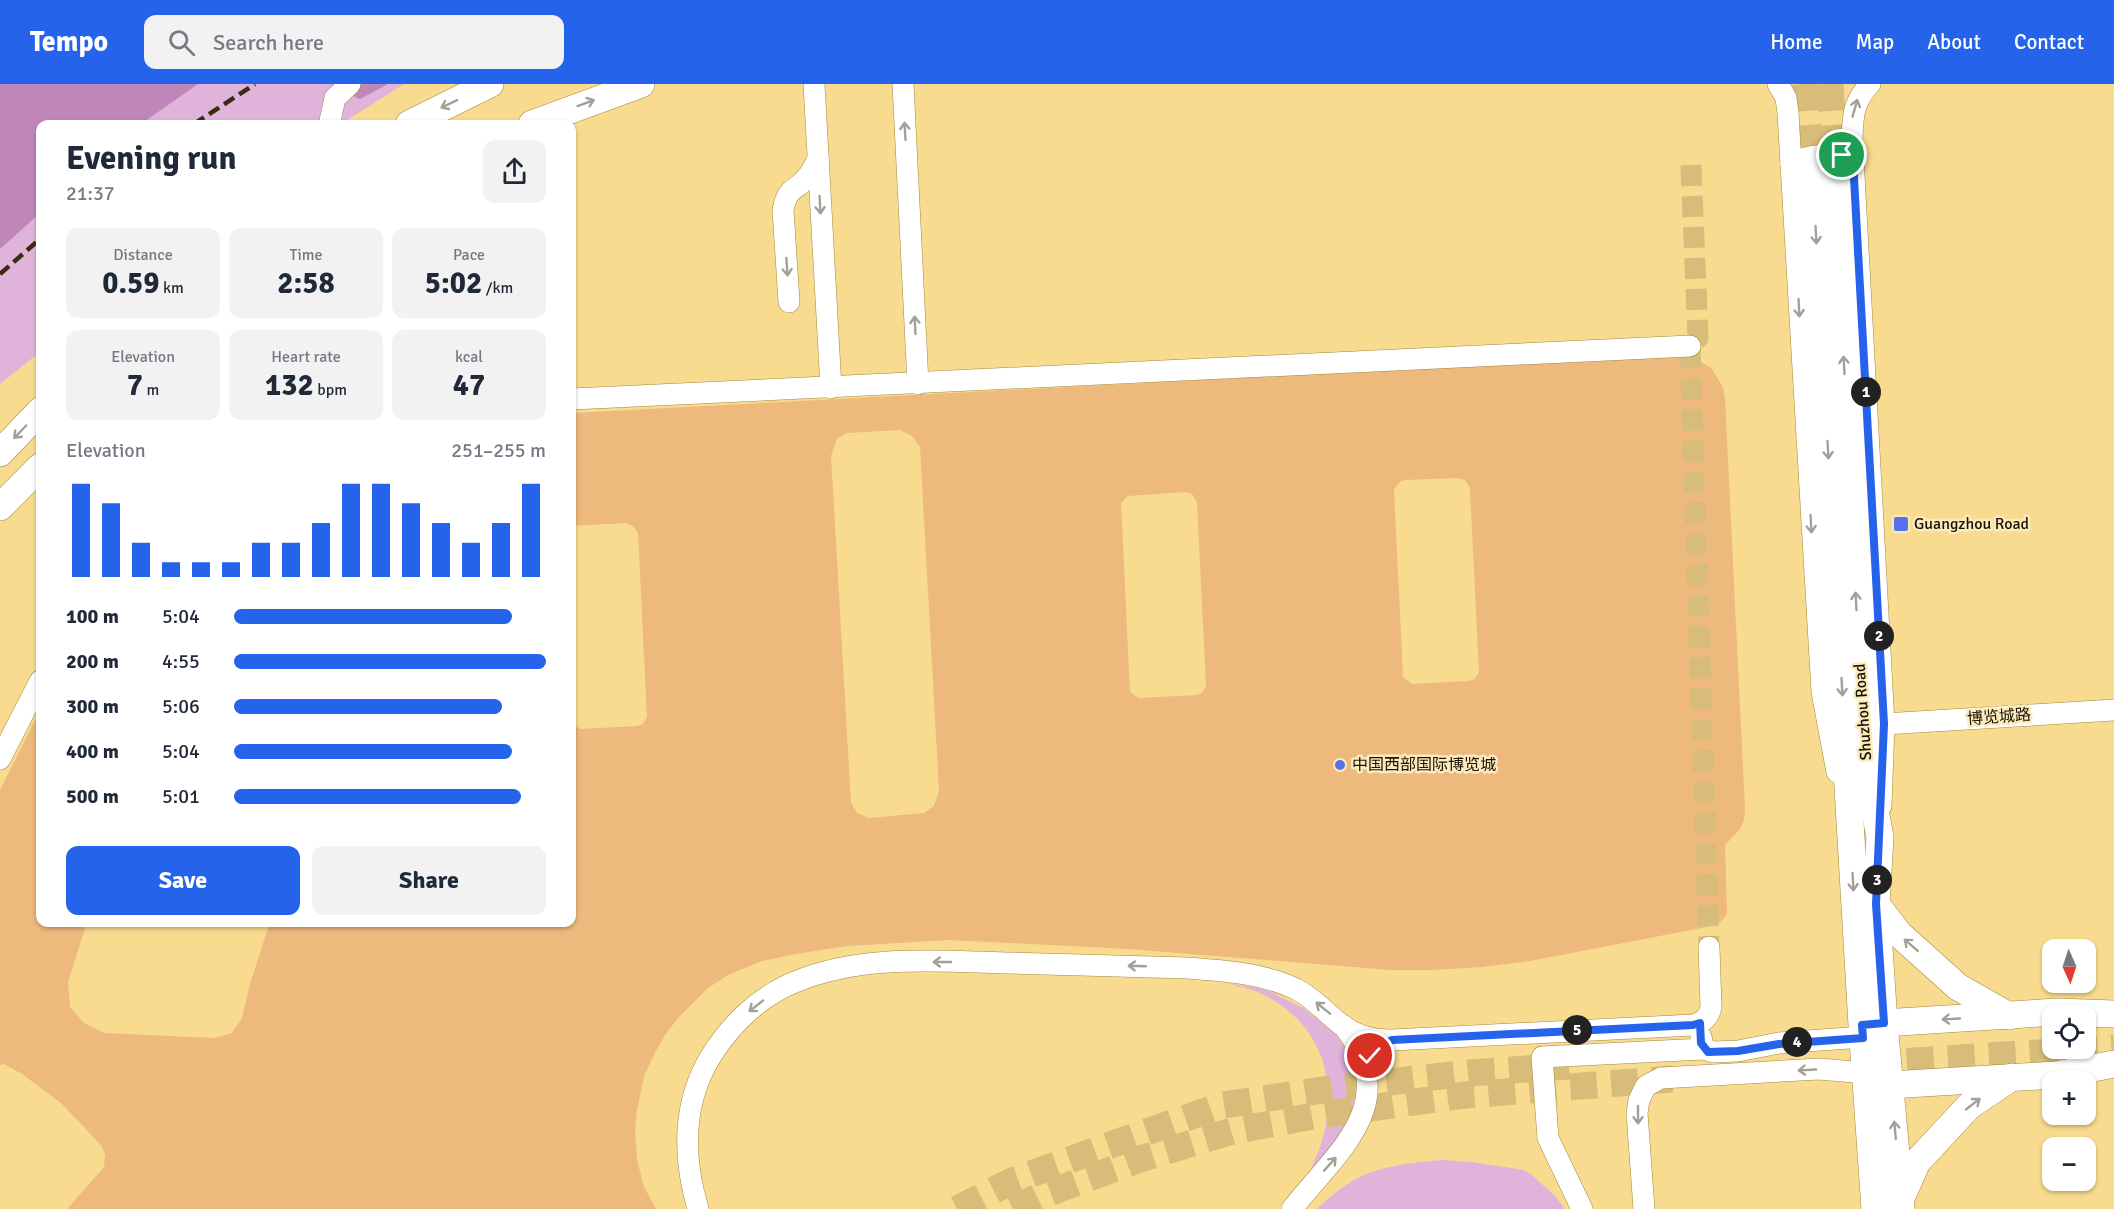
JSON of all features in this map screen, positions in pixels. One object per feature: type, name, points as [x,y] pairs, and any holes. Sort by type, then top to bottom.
[{"type":"main road","points":[[417,120],[490,84]]},
{"type":"main road","points":[[543,120],[642,84]]},
{"type":"main road","name":"Shuzhou Road","points":[[1823,169],[1864,758],[1880,837],[1870,1029]]},
{"type":"main road","name":"Shuzhou Road","points":[[1823,169],[1851,844],[1874,1081],[1875,1209]]},
{"type":"main road","points":[[0,453],[36,415]]},
{"type":"main road","points":[[0,507],[36,471]]},
{"type":"main road","points":[[1876,904],[1899,934],[1958,987],[2009,1016]]},
{"type":"main road","points":[[1870,1029],[2042,1013]]},
{"type":"main road","points":[[2096,1013],[2114,1014]]},
{"type":"main road","points":[[2077,1071],[2114,1064]]},
{"type":"main road","points":[[1874,1081],[2042,1076]]},
{"type":"main road","points":[[1901,1204],[1917,1162],[1969,1106],[2012,1077]]},
{"type":"main road","name":"Shuzhou Road","points":[[1874,1081],[1901,1204]]},
{"type":"street","points":[[330,120],[335,98],[350,84]]},
{"type":"street","points":[[814,84],[831,388]]},
{"type":"street","points":[[903,84],[918,384]]},
{"type":"street","points":[[1778,84],[1823,169],[1884,724],[1880,837]]},
{"type":"street","points":[[1823,169],[1853,112],[1858,97],[1870,84]]},
{"type":"street","points":[[789,302],[783,210],[785,198],[792,188],[808,176],[818,159]]},
{"type":"street","points":[[576,399],[1690,346]]},
{"type":"street","points":[[0,759],[36,689]]},
{"type":"street","name":"博览城路","points":[[1884,724],[2114,710]]},
{"type":"street","points":[[698,1209],[687,1157],[687,1126],[699,1078],[720,1042],[751,1009],[794,982],[820,973],[852,966],[902,962],[1128,966],[1221,971],[1262,976],[1282,983],[1299,991],[1358,1035],[1392,1040],[1700,1023],[1709,1015],[1711,1007],[1709,946]]},
{"type":"street","points":[[2096,1007],[2114,1004]]},
{"type":"street","points":[[1700,1023],[1701,1043],[1710,1042]]},
{"type":"street","points":[[1344,1026],[1360,1051],[1366,1078]]},
{"type":"street","points":[[1710,1042],[1713,1052],[1738,1051],[1870,1029]]},
{"type":"street","points":[[1292,1209],[1338,1156],[1358,1126],[1364,1107],[1370,1056],[1375,1049],[1392,1040]]},
{"type":"street","points":[[1582,1209],[1548,1138],[1542,1057],[1710,1042]]},
{"type":"street","points":[[1644,1209],[1637,1113],[1642,1093],[1651,1082],[1662,1078],[1819,1069],[1874,1081]]},
{"type":"street","points":[[2096,1076],[2114,1076]]},
{"type":"shaded area","points":[[0,84],[404,84],[347,120],[36,120],[36,355],[0,384]]},
{"type":"shaded area","points":[[0,84],[198,84],[147,120],[36,120],[36,217],[0,249]]},
{"type":"shaded area","points":[[362,84],[388,84],[360,99],[351,95]]},
{"type":"shaded area","points":[[1227,983],[1265,989],[1303,1008],[1335,1033],[1352,1058],[1356,1096],[1352,1115],[1337,1143],[1311,1168],[1321,1144],[1327,1119],[1326,1071],[1318,1049],[1306,1029],[1288,1011],[1262,994]]},
{"type":"shaded area","points":[[1441,1160],[1524,1170],[1555,1196],[1565,1209],[1317,1209],[1340,1189],[1367,1174],[1393,1166]]},
{"type":"building","name":"中国西部国际博览城","points":[[1678,355],[1692,357],[1711,368],[1723,387],[1725,399],[1745,809],[1740,829],[1725,845],[1727,913],[1717,925],[1530,961],[1431,970],[1391,970],[1128,949],[949,940],[847,946],[796,954],[762,961],[728,975],[708,988],[678,1018],[656,1051],[644,1076],[635,1130],[637,1160],[644,1187],[656,1209],[67,1209],[104,1167],[105,1155],[102,1146],[61,1103],[22,1074],[4,1064],[0,1065],[0,790],[36,718],[36,927],[85,927],[68,982],[70,1007],[84,1023],[104,1033],[214,1038],[232,1033],[242,1018],[268,927],[576,927],[576,726],[580,729],[637,726],[643,724],[647,717],[638,533],[633,526],[626,523],[576,526],[576,413]],"holes":[[[900,430],[912,436],[920,447],[939,791],[934,806],[924,813],[869,818],[857,813],[851,803],[831,456],[837,439],[847,433]],[[1457,478],[1465,480],[1470,488],[1479,672],[1475,679],[1469,681],[1412,684],[1403,677],[1394,489],[1401,481],[1406,480]],[[1185,492],[1192,494],[1197,502],[1206,686],[1202,693],[1196,695],[1139,698],[1130,691],[1121,503],[1128,496]]]},
{"type":"tunnel","points":[[1805,84],[1812,176]]},
{"type":"tunnel","points":[[1830,84],[1835,177]]},
{"type":"tunnel","points":[[1691,165],[1698,338],[1690,346],[1709,947]]},
{"type":"tunnel","points":[[1866,1064],[2114,1048]]},
{"type":"tunnel","points":[[957,1209],[1012,1181],[1223,1105],[1336,1088],[1469,1073],[1569,1066]]},
{"type":"tunnel","points":[[1013,1209],[1038,1197],[1140,1159],[1232,1131],[1319,1115],[1465,1095],[1672,1079]]},
{"type":"railway","points":[[200,120],[255,84]]},
{"type":"railway","points":[[0,274],[36,242]]},
{"type":"place","name":"Guangzhou Road","points":[[1901,524]]},
{"type":"place","name":"中国西部国际博览城","points":[[1340,765]]},
{"type":"route","points":[[1370,1056],[1375,1049],[1392,1040],[1700,1023],[1701,1043],[1708,1052],[1738,1051],[1779,1044],[1863,1038],[1862,1025],[1884,1023],[1876,904],[1884,724],[1853,160],[1842,155]]}]
